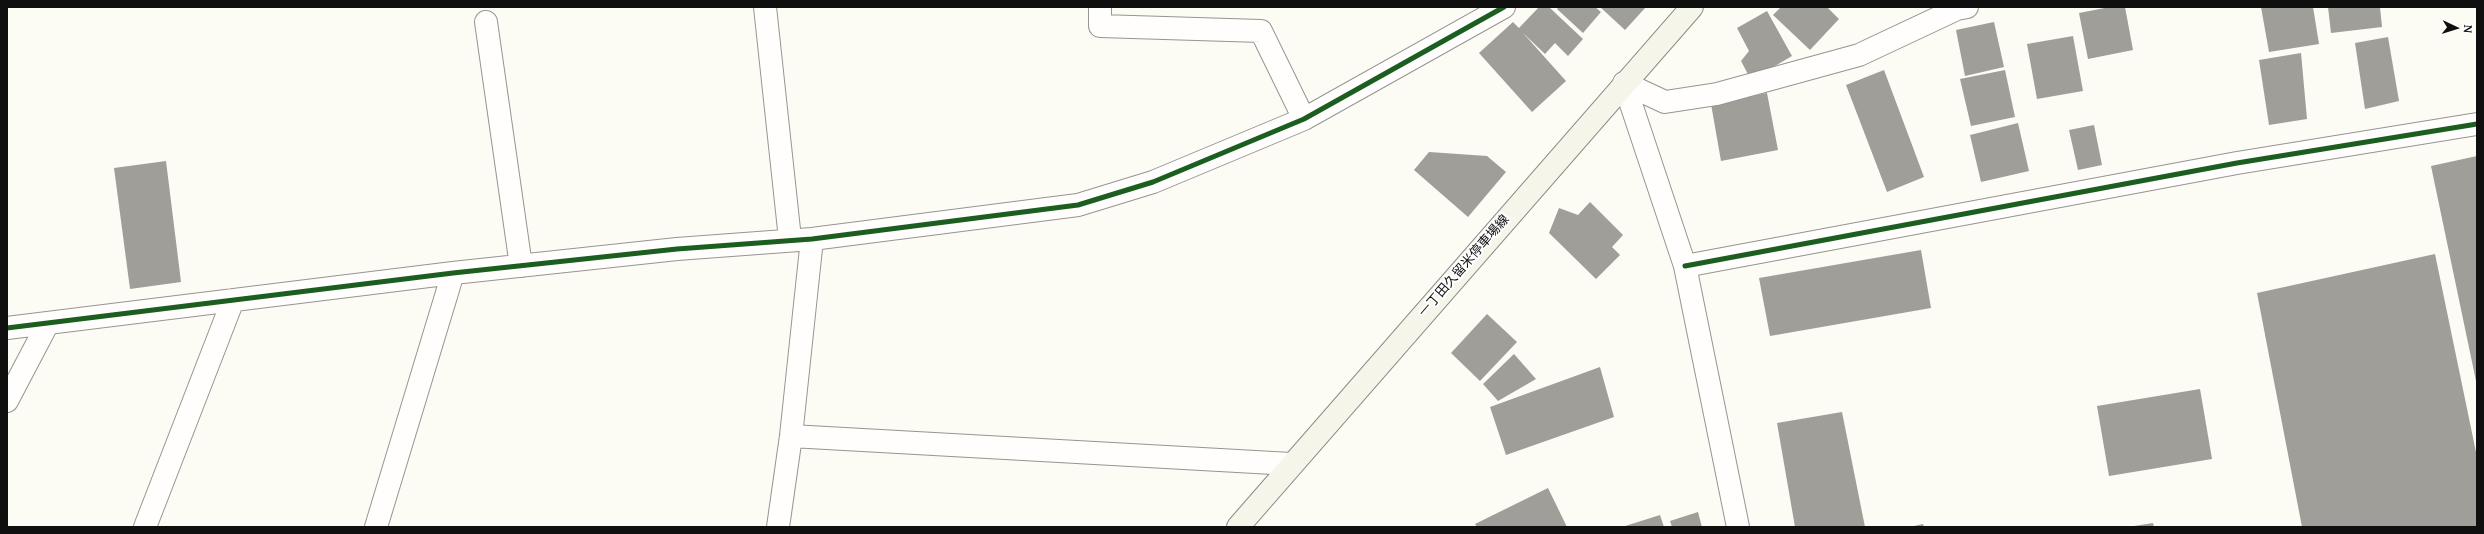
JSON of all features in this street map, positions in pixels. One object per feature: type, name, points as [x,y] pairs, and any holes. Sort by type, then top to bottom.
[{"type":"main road","name":"一丁田久留米停車場線","points":[[1238,527],[1291,464],[1692,7]]},
{"type":"street","points":[[765,7],[790,239]]},
{"type":"street","points":[[1100,7],[1100,26],[1261,31],[1304,119]]},
{"type":"street","points":[[7,328],[454,273],[812,238],[1078,205],[1153,182],[1304,119],[1504,7]]},
{"type":"street","points":[[1624,83],[1665,102],[1717,94],[1859,55],[1957,9],[1967,7]]},
{"type":"street","points":[[486,22],[522,266]]},
{"type":"street","points":[[1624,83],[1685,266],[1738,527]]},
{"type":"street","points":[[1685,266],[2237,163],[2477,124]]},
{"type":"street","points":[[778,527],[791,436],[812,238]]},
{"type":"street","points":[[376,527],[454,273]]},
{"type":"street","points":[[145,527],[233,300]]},
{"type":"street","points":[[7,401],[48,323]]},
{"type":"street","points":[[791,436],[1291,464]]},
{"type":"building","points":[[1539,7],[1549,7],[1583,39],[1568,56],[1555,43],[1545,54],[1523,33],[1566,81],[1532,112],[1479,53],[1513,22],[1519,28]]},
{"type":"building","points":[[1559,7],[1595,7],[1601,12],[1583,33],[1557,9]]},
{"type":"building","points":[[1600,7],[1646,7],[1625,30]]},
{"type":"building","points":[[1781,7],[1827,7],[1839,19],[1810,50],[1773,15]]},
{"type":"building","points":[[2110,7],[2125,7],[2133,50],[2088,59],[2079,13]]},
{"type":"building","points":[[2261,7],[2313,7],[2319,44],[2269,52]]},
{"type":"building","points":[[2328,7],[2380,7],[2382,27],[2331,33]]},
{"type":"building","points":[[1767,11],[1792,56],[1751,80],[1741,61],[1749,51],[1737,28]]},
{"type":"building","points":[[1994,22],[2004,67],[1965,76],[1956,30]]},
{"type":"building","points":[[2073,36],[2083,91],[2037,99],[2027,44]]},
{"type":"building","points":[[2388,37],[2399,101],[2365,109],[2355,43]]},
{"type":"building","points":[[2301,53],[2307,119],[2269,125],[2259,60]]},
{"type":"building","points":[[1884,70],[1924,177],[1887,192],[1846,85]]},
{"type":"building","points":[[2005,70],[2015,117],[1971,126],[1960,79]]},
{"type":"building","points":[[1767,93],[1778,150],[1721,161],[1711,104]]},
{"type":"building","points":[[2018,123],[2029,171],[1981,182],[1970,135]]},
{"type":"building","points":[[2094,125],[2102,165],[2078,170],[2069,130]]},
{"type":"building","points":[[1429,152],[1487,156],[1506,172],[1468,217],[1414,170]]},
{"type":"building","points":[[2477,156],[2477,380],[2476,381],[2431,166]]},
{"type":"building","points":[[166,161],[181,282],[130,289],[114,168]]},
{"type":"building","points":[[1590,202],[1623,235],[1612,247],[1620,255],[1596,279],[1549,233],[1559,208],[1578,215]]},
{"type":"building","points":[[1921,250],[1931,308],[1770,336],[1759,278]]},
{"type":"building","points":[[2435,254],[2477,457],[2477,527],[2302,527],[2257,293]]},
{"type":"building","points":[[1487,314],[1517,342],[1480,381],[1451,353]]},
{"type":"building","points":[[1514,354],[1536,379],[1498,401],[1483,384]]},
{"type":"building","points":[[1600,367],[1614,417],[1506,455],[1490,407]]},
{"type":"building","points":[[2200,389],[2212,459],[2109,476],[2097,406]]},
{"type":"building","points":[[1842,412],[1865,527],[1795,527],[1777,423]]},
{"type":"building","points":[[1548,488],[1567,527],[1477,527],[1475,524]]},
{"type":"building","points":[[1698,512],[1702,527],[1672,527],[1670,521]]},
{"type":"building","points":[[1660,515],[1664,527],[1622,527]]},
{"type":"building","points":[[2153,523],[2154,527],[2134,527],[2134,526]]},
{"type":"building","points":[[1923,524],[1924,527],[1914,527],[1914,526]]},
{"type":"cycle path","points":[[7,328],[453,273],[677,249],[812,239],[1078,205],[1153,182],[1304,119],[1504,7]]},
{"type":"cycle path","points":[[1685,266],[2237,163],[2477,124]]}]
